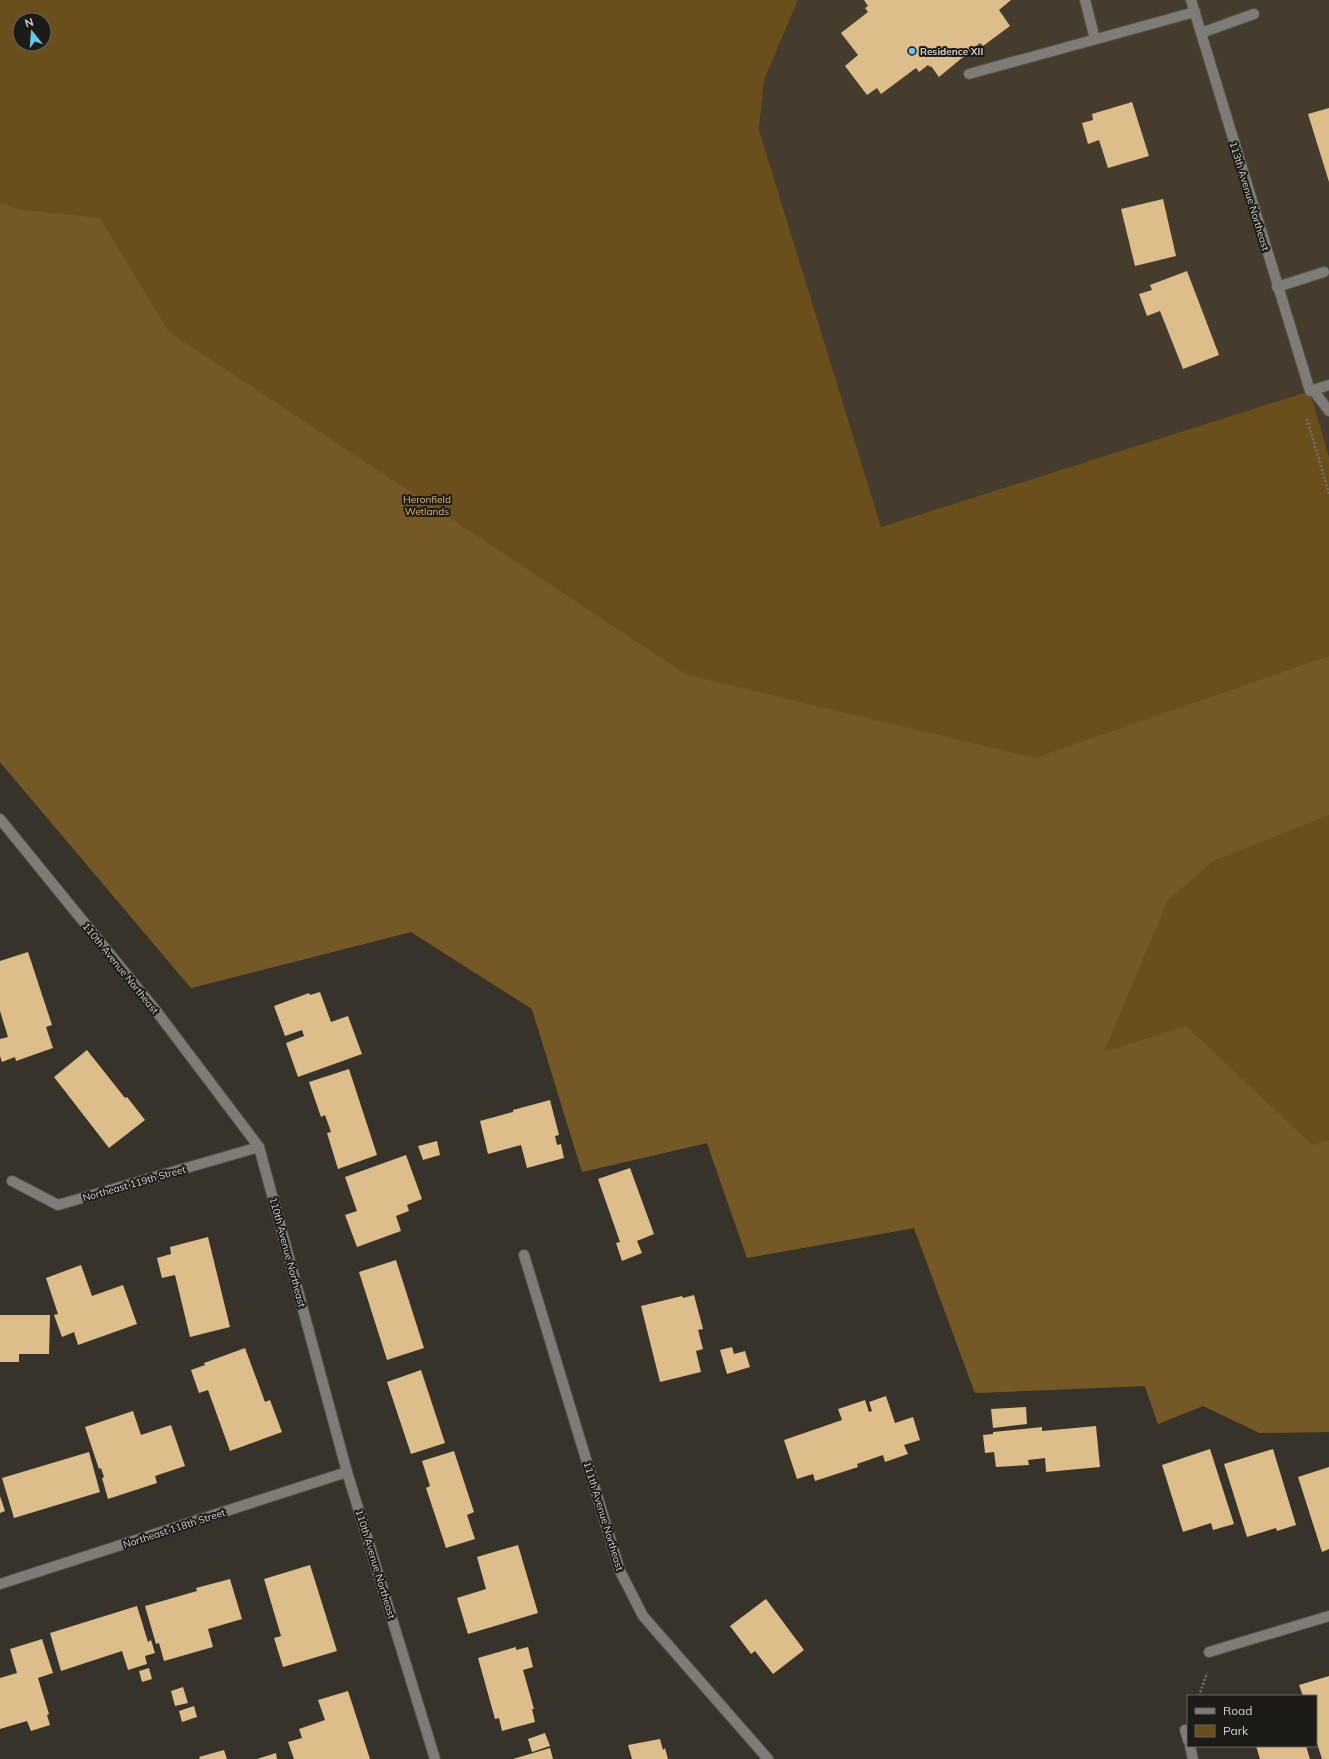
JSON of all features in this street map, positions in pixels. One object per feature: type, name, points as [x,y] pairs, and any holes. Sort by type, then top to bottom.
[{"type":"street","points":[[1085,0],[1095,39]]},
{"type":"street","name":"113th Avenue Northeast","points":[[1191,0],[1277,287],[1311,390],[1329,411]]},
{"type":"street","points":[[969,74],[1195,12]]},
{"type":"street","points":[[1201,33],[1254,14]]},
{"type":"street","points":[[1277,287],[1324,272]]},
{"type":"street","points":[[1311,390],[1329,385]]},
{"type":"street","name":"110th Avenue Northeast","points":[[0,819],[157,1012],[259,1147],[347,1472],[435,1759]]},
{"type":"street","name":"Northeast 119th Street","points":[[12,1181],[58,1204],[259,1147]]},
{"type":"street","name":"111th Avenue Northeast","points":[[524,1255],[620,1571],[643,1616],[768,1759]]},
{"type":"street","name":"Northeast 118th Street","points":[[0,1584],[347,1472]]},
{"type":"street","points":[[1209,1652],[1329,1616]]},
{"type":"street","points":[[1190,1747],[1193,1759]]},
{"type":"path","points":[[1311,390],[1306,415],[1329,494]]},
{"type":"shaded area","points":[[798,0],[1329,0],[1329,457],[1310,391],[881,528],[759,130],[764,80]]},
{"type":"green space","name":"Heronfield Wetlands","points":[[0,0],[798,0],[764,80],[759,130],[881,527],[1310,391],[1329,457],[1329,1432],[1260,1433],[1203,1406],[1158,1424],[1145,1386],[975,1393],[914,1228],[747,1258],[707,1143],[582,1172],[532,1009],[411,932],[191,988],[0,762]]},
{"type":"green space","points":[[0,203],[17,209],[100,218],[169,332],[687,675],[1035,758],[1329,656],[1329,815],[1213,861],[1168,900],[1104,1052],[1186,1026],[1312,1145],[1329,1140],[1329,1432],[1260,1433],[1203,1406],[1158,1424],[1145,1386],[975,1393],[914,1228],[747,1258],[707,1143],[582,1172],[532,1009],[411,932],[191,988],[0,762]]},
{"type":"building","name":"Residence XII","points":[[864,0],[1011,0],[999,10],[1010,26],[983,46],[980,43],[939,77],[931,66],[930,67],[928,65],[919,72],[916,68],[881,94],[877,88],[867,95],[845,66],[858,55],[841,33],[868,12],[865,8],[868,6]]},
{"type":"building","points":[[1132,102],[1149,156],[1108,168],[1099,140],[1088,144],[1082,123],[1093,120],[1092,114]]},
{"type":"building","points":[[1329,108],[1329,182],[1308,114]]},
{"type":"building","points":[[1163,199],[1176,256],[1135,266],[1121,209]]},
{"type":"building","points":[[1187,271],[1219,355],[1183,369],[1160,311],[1147,316],[1139,294],[1152,290],[1150,285]]},
{"type":"building","points":[[28,952],[52,1025],[46,1027],[53,1048],[16,1061],[15,1057],[2,1062],[0,1056],[0,1039],[8,1037],[0,1011],[0,961]]},
{"type":"building","points":[[320,992],[331,1022],[348,1016],[362,1054],[298,1077],[286,1043],[304,1036],[302,1030],[285,1036],[274,1006],[309,993],[310,995]]},
{"type":"building","points":[[87,1050],[125,1098],[127,1097],[145,1120],[109,1148],[54,1077]]},
{"type":"building","points":[[349,1069],[377,1155],[338,1169],[327,1133],[331,1132],[325,1115],[321,1117],[309,1082]]},
{"type":"building","points":[[550,1100],[559,1135],[555,1136],[557,1145],[561,1144],[564,1158],[527,1168],[521,1145],[488,1154],[480,1121]]},
{"type":"building","points":[[437,1141],[440,1155],[423,1160],[418,1146]]},
{"type":"building","points":[[406,1155],[422,1199],[407,1205],[409,1211],[396,1216],[401,1231],[357,1247],[345,1215],[357,1211],[345,1177]]},
{"type":"building","points":[[630,1168],[654,1234],[637,1241],[642,1253],[622,1261],[616,1243],[620,1242],[598,1179]]},
{"type":"building","points":[[208,1237],[230,1327],[190,1337],[175,1275],[162,1278],[157,1258],[171,1254],[170,1247]]},
{"type":"building","points":[[396,1260],[424,1348],[387,1360],[359,1272]]},
{"type":"building","points":[[81,1265],[92,1296],[123,1285],[137,1324],[78,1345],[74,1332],[62,1337],[54,1315],[58,1314],[46,1278]]},
{"type":"building","points":[[694,1295],[703,1329],[698,1330],[703,1349],[696,1351],[701,1372],[660,1382],[641,1306],[682,1296],[683,1298]]},
{"type":"building","points":[[0,1315],[50,1315],[49,1354],[19,1354],[19,1362],[0,1362]]},
{"type":"building","points":[[732,1347],[734,1354],[745,1351],[750,1367],[727,1374],[720,1350]]},
{"type":"building","points":[[245,1348],[265,1402],[270,1400],[282,1432],[230,1451],[208,1390],[199,1393],[191,1370],[205,1365],[204,1363]]},
{"type":"building","points":[[421,1370],[445,1443],[411,1454],[387,1382]]},
{"type":"building","points":[[886,1396],[895,1423],[913,1417],[920,1440],[904,1445],[908,1454],[885,1462],[883,1455],[857,1464],[858,1467],[815,1481],[813,1474],[797,1479],[784,1440],[842,1420],[838,1409],[865,1400],[869,1412],[872,1411],[869,1402]]},
{"type":"building","points":[[1026,1407],[1027,1424],[993,1428],[991,1409]]},
{"type":"building","points":[[133,1411],[141,1435],[171,1425],[185,1466],[155,1476],[157,1483],[108,1499],[102,1478],[104,1477],[101,1468],[99,1469],[85,1427]]},
{"type":"building","points":[[1096,1426],[1100,1467],[1046,1472],[1045,1458],[1028,1460],[1029,1465],[996,1467],[994,1452],[985,1453],[983,1435],[993,1434],[993,1432],[1042,1427],[1042,1431]]},
{"type":"building","points":[[1210,1449],[1234,1524],[1213,1530],[1211,1523],[1183,1532],[1162,1465]]},
{"type":"building","points":[[1273,1449],[1296,1525],[1277,1531],[1276,1528],[1247,1537],[1224,1464]]},
{"type":"building","points":[[454,1451],[474,1512],[467,1515],[475,1539],[446,1548],[426,1488],[430,1486],[422,1461]]},
{"type":"building","points":[[89,1452],[100,1492],[14,1518],[2,1478]]},
{"type":"building","points":[[1329,1467],[1329,1549],[1322,1552],[1298,1477]]},
{"type":"building","points":[[0,1496],[5,1511],[0,1513]]},
{"type":"building","points":[[518,1545],[538,1613],[468,1634],[457,1598],[486,1589],[477,1557]]},
{"type":"building","points":[[310,1565],[337,1651],[283,1667],[274,1638],[281,1636],[264,1579]]},
{"type":"building","points":[[230,1579],[242,1619],[208,1629],[213,1647],[164,1661],[159,1643],[156,1644],[145,1606],[197,1591],[196,1588]]},
{"type":"building","points":[[766,1599],[804,1650],[773,1674],[755,1651],[751,1654],[730,1626]]},
{"type":"building","points":[[137,1606],[148,1642],[151,1640],[155,1653],[145,1656],[147,1664],[128,1670],[122,1651],[61,1671],[50,1633]]},
{"type":"building","points":[[42,1639],[53,1673],[38,1678],[49,1714],[47,1715],[50,1725],[31,1731],[27,1721],[0,1729],[0,1678],[17,1673],[10,1649]]},
{"type":"building","points":[[516,1647],[516,1650],[528,1647],[533,1667],[523,1670],[534,1709],[532,1709],[535,1722],[502,1731],[499,1718],[495,1719],[478,1658]]},
{"type":"building","points":[[149,1668],[152,1679],[142,1682],[139,1671]]},
{"type":"building","points":[[1329,1676],[1329,1759],[1322,1759],[1317,1743],[1317,1695],[1303,1695],[1299,1685]]},
{"type":"building","points":[[183,1687],[188,1703],[175,1706],[171,1691]]},
{"type":"building","points":[[348,1691],[370,1759],[294,1759],[288,1742],[302,1738],[299,1729],[325,1720],[318,1700]]},
{"type":"building","points":[[194,1706],[197,1717],[182,1722],[179,1711]]},
{"type":"building","points":[[545,1733],[550,1746],[532,1752],[528,1739]]},
{"type":"building","points":[[660,1739],[663,1750],[665,1748],[668,1759],[632,1759],[628,1745]]},
{"type":"building","points":[[1256,1747],[1306,1747],[1310,1759],[1260,1759]]},
{"type":"building","points":[[550,1748],[553,1759],[513,1759]]},
{"type":"building","points":[[224,1750],[227,1759],[200,1759],[199,1757]]},
{"type":"building","points":[[276,1753],[277,1759],[257,1759]]},
{"type":"place","name":"Residence XII","points":[[912,51]]}]
